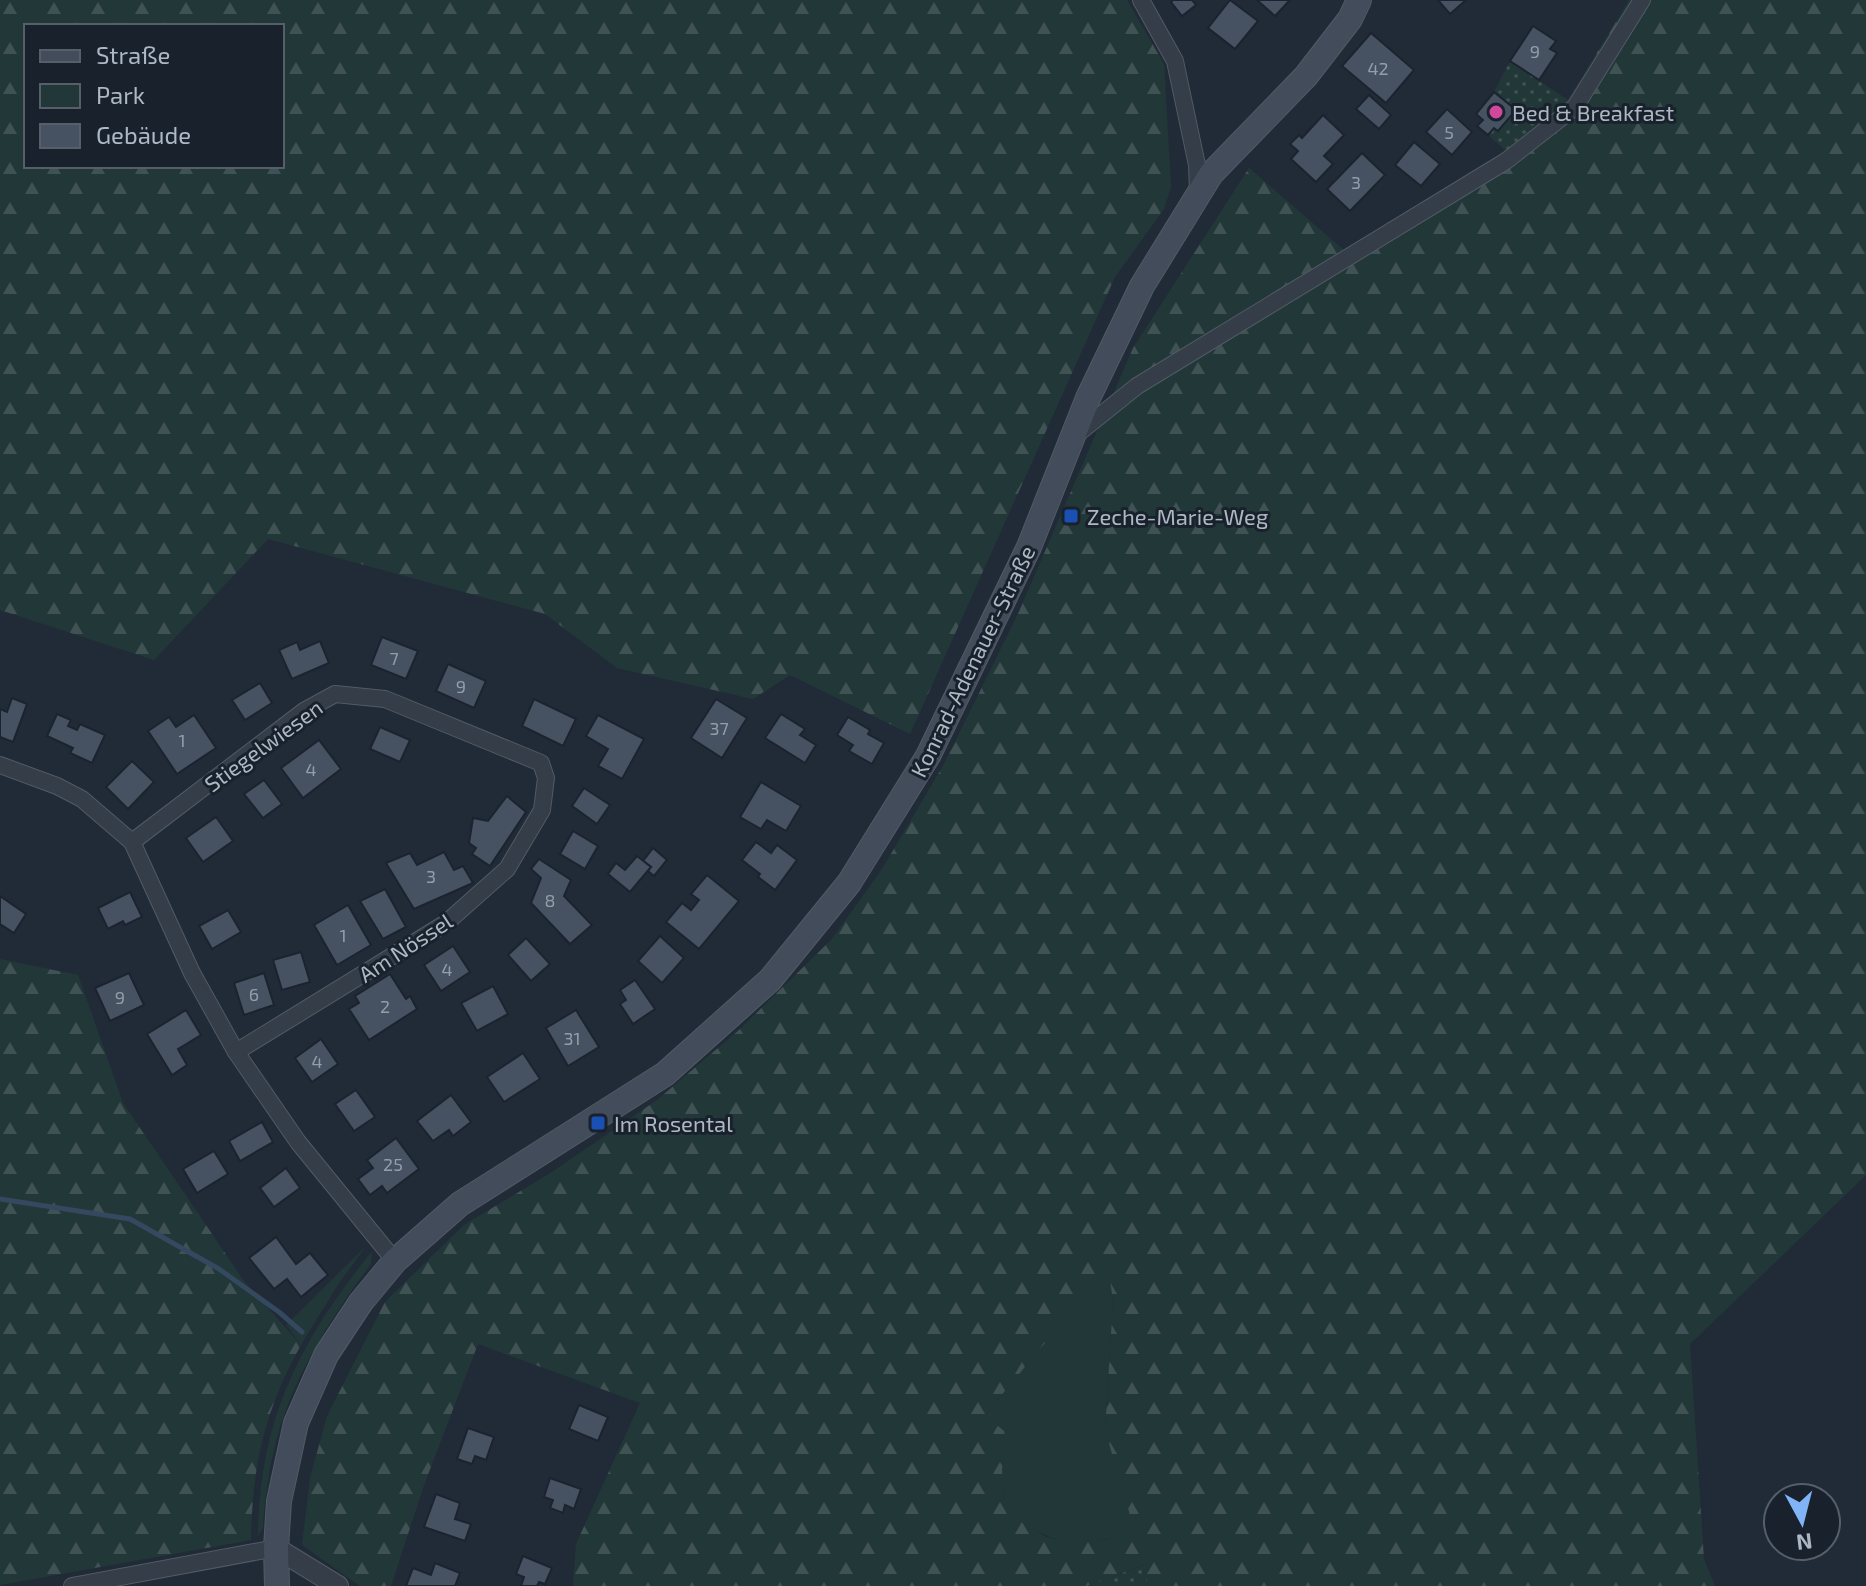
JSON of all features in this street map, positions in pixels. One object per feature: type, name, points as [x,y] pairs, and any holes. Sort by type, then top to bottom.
[{"type":"main road","name":"Konrad-Adenauer-Straße","points":[[277,1586],[279,1501],[296,1423],[326,1355],[361,1302],[395,1261],[460,1204],[665,1074],[770,980],[849,883],[928,756],[1029,547],[1088,398],[1142,286],[1198,191],[1306,76],[1350,19],[1359,0]]},
{"type":"street","points":[[1141,0],[1175,61],[1197,165],[1198,191]]},
{"type":"street","points":[[1072,438],[1137,386],[1506,161],[1575,107],[1642,0]]},
{"type":"street","name":"Stiegelwiesen","points":[[132,842],[304,711],[335,694],[385,699],[541,763]]},
{"type":"street","name":"Am Nössel","points":[[236,1052],[446,923],[507,869],[542,810],[546,778],[541,763]]},
{"type":"street","points":[[0,765],[57,786],[82,799],[132,842],[192,973],[236,1052],[298,1142],[395,1261]]},
{"type":"street","points":[[72,1586],[276,1548],[338,1586]]},
{"type":"green space","points":[[0,0],[1127,0],[1164,64],[1171,187],[1164,209],[1115,277],[910,734],[790,675],[753,699],[617,668],[545,614],[268,539],[154,660],[0,610]]},
{"type":"green space","points":[[1629,0],[1866,0],[1866,1175],[1690,1344],[1704,1559],[1715,1586],[1148,1586],[1143,1565],[1087,1586],[573,1586],[576,1544],[640,1403],[478,1344],[424,1485],[391,1586],[360,1586],[302,1545],[310,1478],[327,1416],[385,1302],[464,1225],[552,1172],[657,1100],[739,1030],[832,939],[882,869],[944,764],[1017,616],[1133,348],[1249,168],[1345,251],[1506,151],[1568,100]],"holes":[[[1108,1267],[1113,1301],[1105,1430],[1135,1532],[1105,1540],[1073,1542],[1046,1537],[1022,1522],[1003,1496],[1002,1469],[1008,1447],[1004,1431],[985,1415]]]},
{"type":"green space","points":[[1510,61],[1568,100],[1506,151],[1488,135],[1494,128],[1498,131],[1515,111],[1494,92]]},
{"type":"green space","points":[[0,959],[78,975],[123,1103],[244,1281],[301,1345],[278,1392],[263,1439],[254,1488],[251,1540],[0,1585]]},
{"type":"green space","points":[[366,1246],[337,1286],[301,1345],[286,1325]]},
{"type":"green space","points":[[372,1251],[371,1264],[328,1327],[295,1387],[274,1452],[263,1528],[258,1536],[266,1455],[288,1383],[324,1317]]},
{"type":"green space","points":[[1108,1266],[1113,1301],[1105,1430],[1136,1532],[1097,1541],[1063,1541],[1032,1529],[1009,1507],[1002,1491],[1001,1478],[1008,1447],[985,1415]]},
{"type":"green space","points":[[1144,1565],[1148,1586],[1087,1586]]},
{"type":"building","points":[[1192,0],[1196,5],[1182,16],[1171,2]]},
{"type":"building","points":[[1230,0],[1258,21],[1235,49],[1208,28]]},
{"type":"building","points":[[1257,0],[1290,0],[1275,16]]},
{"type":"building","points":[[1438,0],[1466,0],[1450,14]]},
{"type":"building","points":[[1533,26],[1556,41],[1550,49],[1557,53],[1539,80],[1510,61]]},
{"type":"building","points":[[1371,33],[1414,70],[1386,103],[1342,66]]},
{"type":"building","name":"Bed & Breakfast","points":[[1494,92],[1516,110],[1498,131],[1494,128],[1488,135],[1477,126],[1483,120],[1476,114]]},
{"type":"building","points":[[1369,95],[1391,115],[1379,129],[1356,109]]},
{"type":"building","points":[[1447,109],[1472,132],[1452,155],[1426,132]]},
{"type":"building","points":[[1323,115],[1344,135],[1324,156],[1333,164],[1316,182],[1291,159],[1298,151],[1290,144],[1299,135],[1302,138]]},
{"type":"building","points":[[1414,142],[1440,164],[1421,186],[1395,165]]},
{"type":"building","points":[[1362,153],[1385,175],[1350,211],[1327,189]]},
{"type":"building","points":[[382,637],[418,651],[406,679],[371,665]]},
{"type":"building","points":[[320,641],[329,663],[292,679],[279,650],[297,642],[300,650]]},
{"type":"building","points":[[448,664],[486,681],[474,708],[436,691]]},
{"type":"building","points":[[260,683],[272,703],[245,720],[232,700]]},
{"type":"building","points":[[12,698],[27,704],[13,742],[0,737],[0,709],[7,712]]},
{"type":"building","points":[[534,699],[576,719],[563,746],[522,726]]},
{"type":"building","points":[[716,699],[747,718],[722,758],[691,738]]},
{"type":"building","points":[[57,714],[71,720],[68,726],[77,730],[80,724],[105,735],[92,763],[70,753],[73,748],[47,736]]},
{"type":"building","points":[[781,714],[805,729],[800,735],[816,745],[805,763],[765,738]]},
{"type":"building","points":[[194,715],[216,748],[177,774],[148,731],[169,717],[176,727]]},
{"type":"building","points":[[598,715],[644,739],[622,779],[598,766],[608,749],[586,736]]},
{"type":"building","points":[[848,717],[884,743],[872,764],[849,751],[853,745],[837,735]]},
{"type":"building","points":[[380,727],[410,740],[400,762],[370,749]]},
{"type":"building","points":[[319,740],[341,769],[303,798],[281,768]]},
{"type":"building","points":[[132,761],[154,782],[128,809],[106,787]]},
{"type":"building","points":[[264,780],[282,804],[263,818],[244,794]]},
{"type":"building","points":[[761,782],[801,806],[786,831],[767,820],[761,829],[740,817]]},
{"type":"building","points":[[584,788],[610,805],[597,824],[572,806]]},
{"type":"building","points":[[507,796],[526,812],[490,866],[472,854],[476,848],[469,843],[473,818],[488,821]]},
{"type":"building","points":[[216,817],[233,841],[203,862],[186,838]]},
{"type":"building","points":[[573,831],[598,846],[585,869],[560,854]]},
{"type":"building","points":[[756,842],[771,853],[777,845],[797,860],[775,890],[742,860]]},
{"type":"building","points":[[653,848],[667,860],[654,876],[648,871],[651,867],[643,861]]},
{"type":"building","points":[[444,852],[454,870],[463,866],[473,883],[414,909],[386,863],[410,853],[417,865]]},
{"type":"building","points":[[637,856],[651,867],[630,892],[608,874],[616,863],[625,870]]},
{"type":"building","points":[[539,859],[571,880],[564,896],[592,925],[570,944],[531,903],[541,878],[531,869]]},
{"type":"building","points":[[707,875],[739,901],[699,949],[666,922],[682,903],[691,910],[699,900],[691,894]]},
{"type":"building","points":[[385,889],[406,927],[383,939],[360,901]]},
{"type":"building","points":[[130,892],[142,917],[125,925],[123,921],[108,929],[98,908]]},
{"type":"building","points":[[0,896],[26,914],[14,933],[0,924]]},
{"type":"building","points":[[348,905],[371,945],[337,965],[314,925]]},
{"type":"building","points":[[228,910],[241,932],[212,949],[199,926]]},
{"type":"building","points":[[660,936],[684,958],[662,983],[638,961]]},
{"type":"building","points":[[526,938],[550,964],[531,981],[508,955]]},
{"type":"building","points":[[453,946],[470,972],[441,991],[424,965]]},
{"type":"building","points":[[301,952],[310,982],[282,990],[273,960]]},
{"type":"building","points":[[129,973],[144,1005],[110,1021],[95,988]]},
{"type":"building","points":[[264,973],[274,1005],[244,1015],[234,983]]},
{"type":"building","points":[[390,974],[406,999],[410,996],[417,1009],[369,1040],[349,1009],[359,1003],[355,996]]},
{"type":"building","points":[[635,980],[655,1009],[633,1024],[620,1004],[626,1000],[620,990]]},
{"type":"building","points":[[493,986],[508,1014],[477,1031],[461,1003]]},
{"type":"building","points":[[186,1010],[201,1035],[178,1049],[187,1065],[172,1075],[147,1034]]},
{"type":"building","points":[[576,1010],[599,1047],[568,1066],[546,1028]]},
{"type":"building","points":[[321,1039],[338,1064],[312,1082],[295,1058]]},
{"type":"building","points":[[523,1053],[540,1079],[504,1102],[487,1077]]},
{"type":"building","points":[[356,1090],[375,1117],[354,1131],[335,1104]]},
{"type":"building","points":[[451,1095],[471,1122],[453,1136],[449,1130],[433,1141],[417,1121]]},
{"type":"building","points":[[262,1122],[273,1142],[240,1161],[229,1141]]},
{"type":"building","points":[[396,1138],[419,1169],[387,1193],[382,1186],[370,1195],[358,1179],[373,1168],[367,1160]]},
{"type":"building","points":[[214,1151],[228,1174],[197,1193],[183,1169]]},
{"type":"building","points":[[286,1168],[300,1188],[274,1207],[260,1188]]},
{"type":"building","points":[[276,1237],[296,1264],[310,1253],[328,1275],[301,1297],[287,1279],[274,1289],[249,1258]]},
{"type":"building","points":[[579,1405],[608,1417],[598,1441],[569,1429]]},
{"type":"building","points":[[468,1428],[494,1437],[486,1460],[475,1456],[472,1464],[457,1459]]},
{"type":"building","points":[[550,1478],[581,1489],[574,1509],[565,1505],[563,1513],[550,1508],[553,1500],[544,1497]]},
{"type":"building","points":[[436,1494],[460,1503],[455,1519],[471,1524],[465,1541],[424,1527]]},
{"type":"building","points":[[523,1556],[552,1568],[545,1584],[539,1582],[537,1586],[521,1586],[524,1577],[516,1574]]},
{"type":"building","points":[[435,1563],[460,1573],[455,1586],[406,1586],[413,1568],[431,1575]]},
{"type":"waterway","points":[[0,1199],[130,1219],[219,1269],[302,1332]]},
{"type":"place","name":"Bed & Breakfast","points":[[1496,112]]},
{"type":"place","name":"Zeche-Marie-Weg","points":[[1071,516]]},
{"type":"place","name":"Im Rosental","points":[[598,1123]]}]
